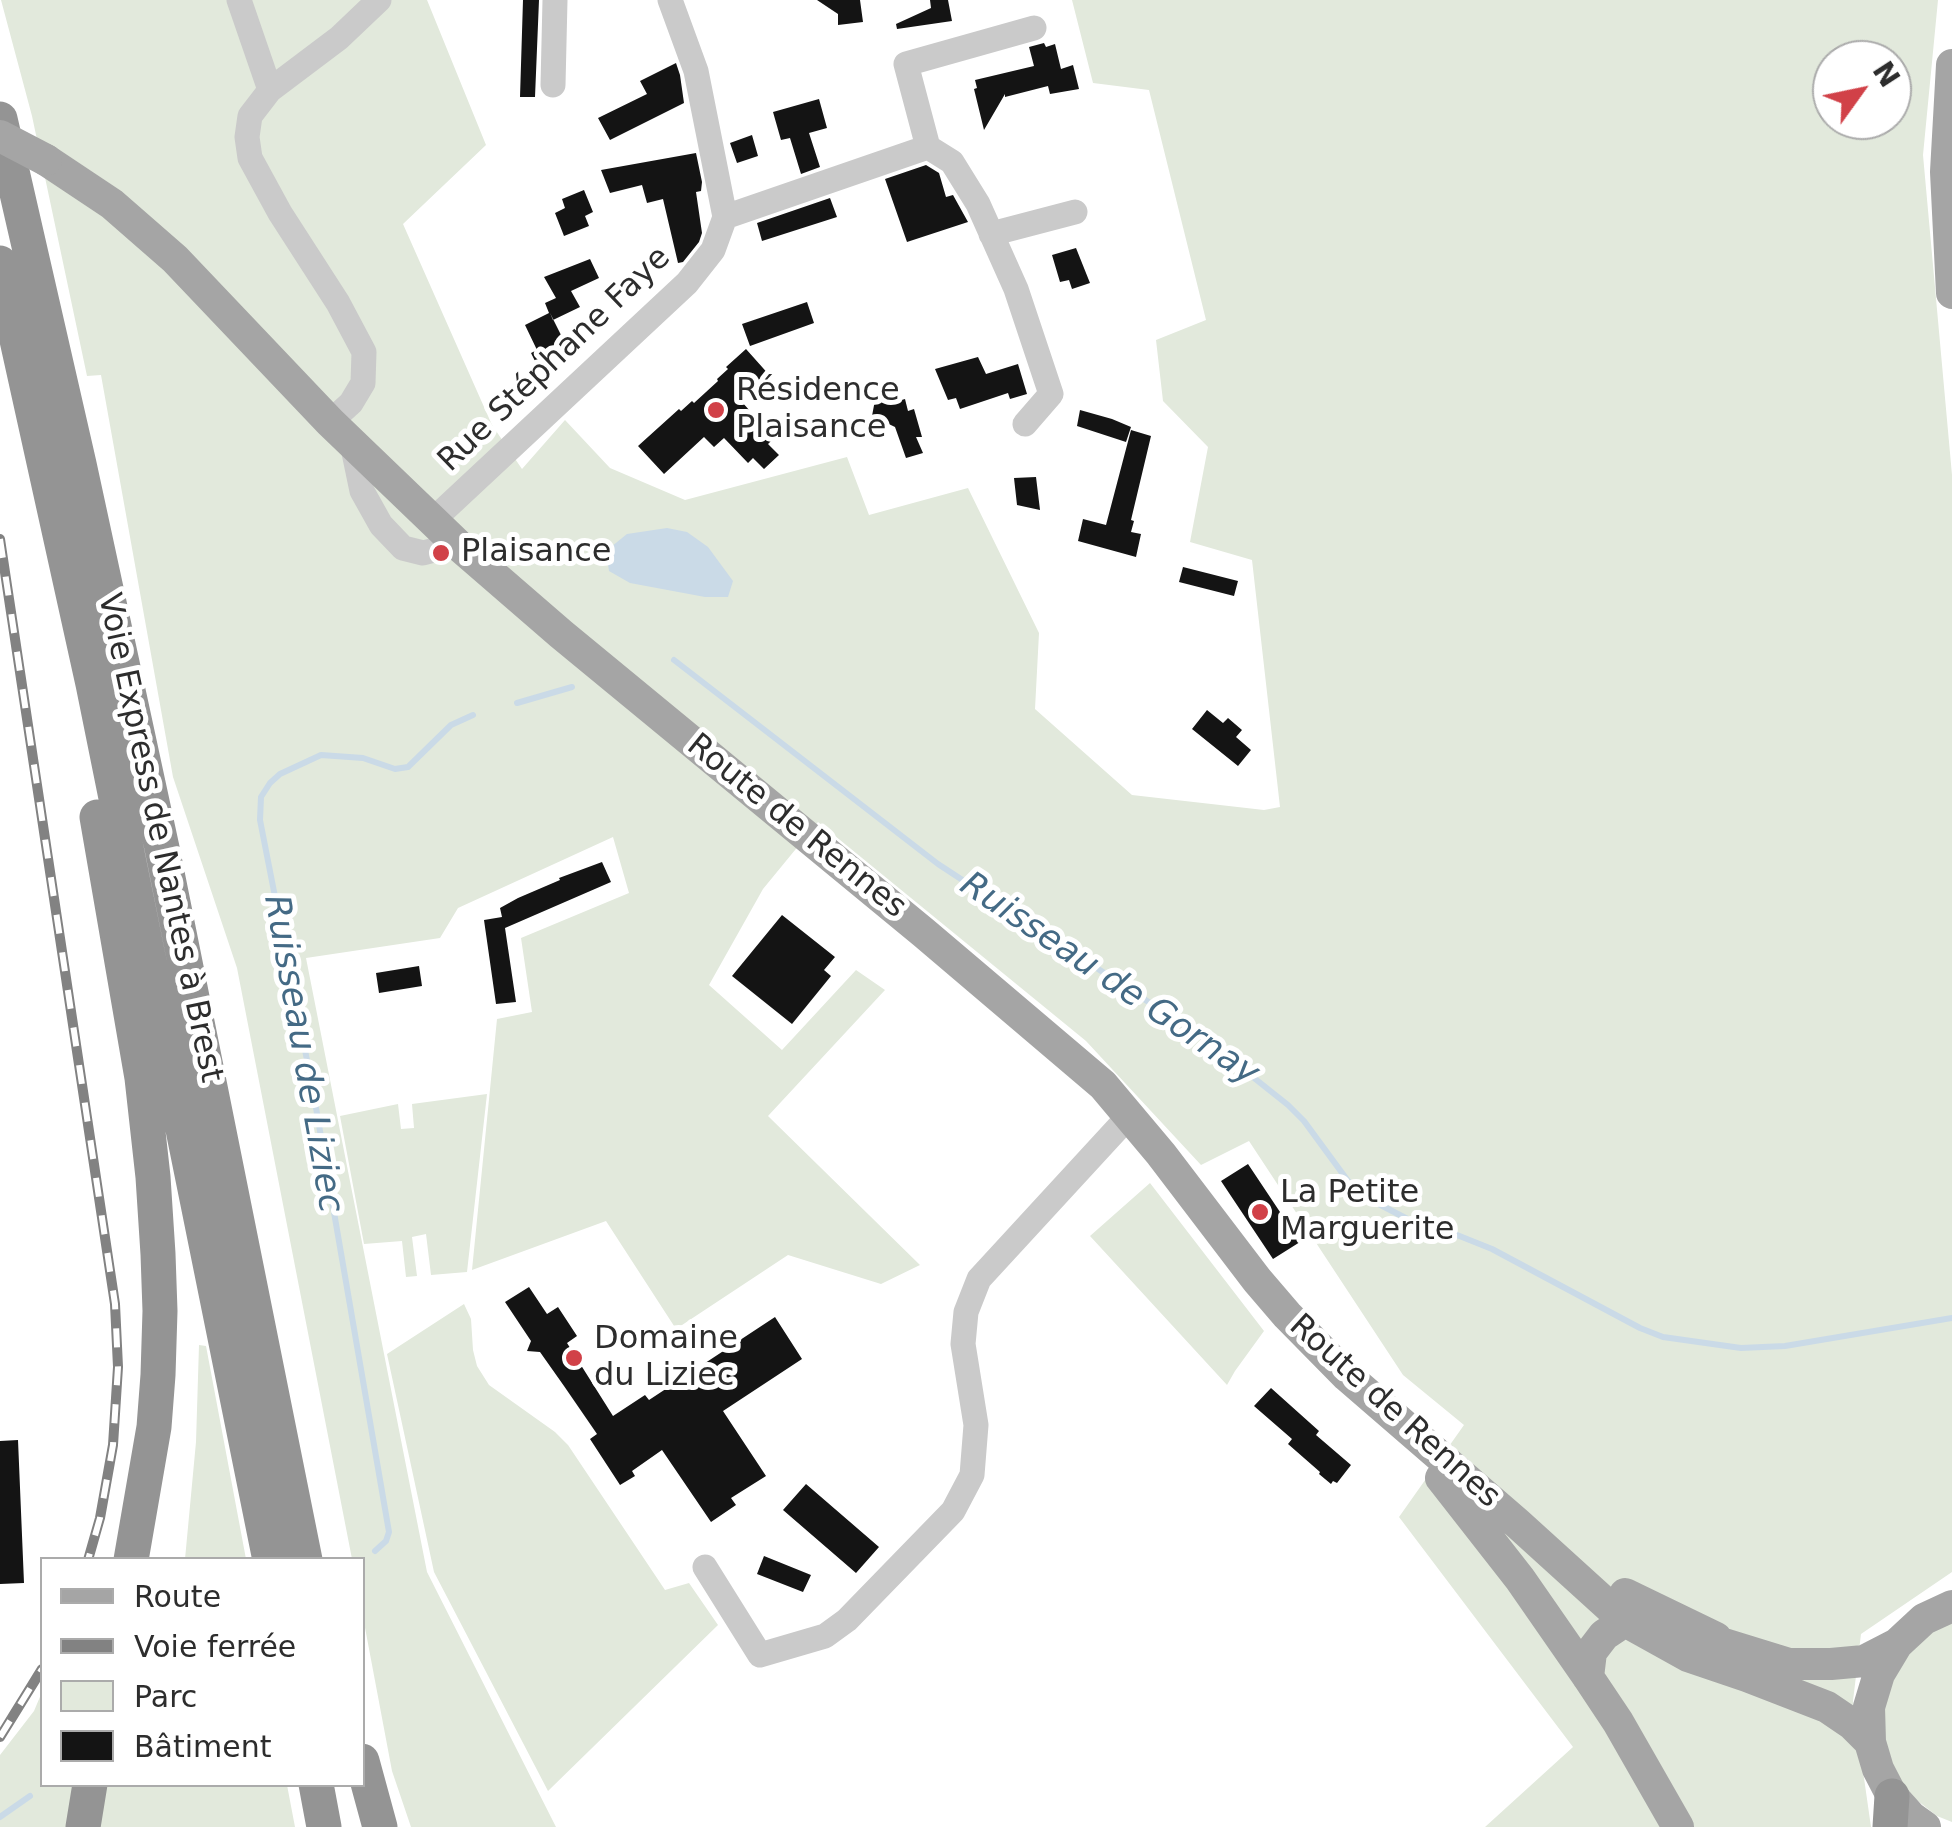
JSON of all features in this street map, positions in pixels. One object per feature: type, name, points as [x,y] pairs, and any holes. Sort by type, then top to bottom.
[{"type":"highway","name":"Voie Express de Nantes à Brest","points":[[0,118],[158,829],[304,1557]]},
{"type":"highway","name":"Voie Express de Nantes à Brest","points":[[0,263],[94,684],[269,1557]]},
{"type":"highway","points":[[94,684],[82,723],[142,1078],[158,1254],[159,1359],[154,1427],[132,1557]]},
{"type":"highway","points":[[365,1772],[380,1827]]},
{"type":"highway","points":[[83,1827],[90,1787]]},
{"type":"highway","points":[[317,1787],[324,1827]]},
{"type":"highway","points":[[350,1787],[358,1827]]},
{"type":"main road","points":[[1952,66],[1946,172],[1952,293]]},
{"type":"main road","name":"Route de Rennes","points":[[0,136],[46,160],[112,204],[175,259],[341,433],[457,544],[1103,1085],[1162,1154],[1257,1280],[1348,1376],[1626,1622],[1688,1656],[1827,1706],[1870,1742]]},
{"type":"main road","points":[[1396,1420],[1410,1446],[1442,1479],[1520,1579],[1588,1677],[1678,1827]]},
{"type":"main road","name":"Route de Rennes","points":[[1516,1523],[1623,1593],[1733,1647]]},
{"type":"main road","points":[[1925,1827],[1911,1817],[1891,1812],[1870,1742],[1870,1707],[1879,1674],[1897,1644],[1924,1619],[1952,1606]]},
{"type":"main road","points":[[1588,1677],[1591,1652],[1604,1634],[1626,1622]]},
{"type":"main road","name":"Route de Rennes","points":[[1626,1622],[1655,1622],[1789,1664],[1864,1661],[1897,1644]]},
{"type":"main road","points":[[1618,1722],[1605,1683],[1605,1670],[1620,1649],[1640,1644],[1688,1656]]},
{"type":"street","points":[[239,0],[270,90]]},
{"type":"street","points":[[379,0],[339,38],[270,90],[250,116],[246,137],[250,158],[364,352],[363,382],[341,433],[362,491],[381,525],[403,548],[422,553],[457,544]]},
{"type":"street","points":[[552,85],[554,0]]},
{"type":"street","points":[[670,0],[696,71],[725,217],[928,146]]},
{"type":"street","points":[[1025,424],[1051,394],[1016,289],[978,204],[952,162],[928,146],[906,64],[1034,28]]},
{"type":"street","points":[[990,234],[1075,212]]},
{"type":"street","name":"Rue Stéphane Faye","points":[[432,521],[687,283],[714,250],[725,217]]},
{"type":"street","points":[[705,1566],[760,1655],[825,1636],[847,1620],[954,1511],[972,1474],[976,1424],[963,1344],[966,1312],[980,1279],[1129,1116]]},
{"type":"green space","points":[[1,0],[427,0],[486,145],[403,224],[492,425],[522,469],[565,420],[610,468],[685,500],[847,457],[869,515],[968,488],[1039,633],[1035,709],[1132,795],[1264,810],[1280,807],[1252,560],[1190,542],[1208,447],[1163,401],[1156,340],[1206,320],[1149,90],[1093,83],[1072,0],[1938,0],[1923,155],[1952,475],[1952,1572],[1861,1634],[1853,1701],[1871,1827],[1485,1827],[1573,1747],[1399,1517],[1464,1425],[1403,1375],[1249,1141],[1201,1165],[1086,1041],[818,822],[763,889],[709,985],[782,1050],[856,970],[885,990],[768,1116],[920,1265],[881,1284],[788,1255],[676,1329],[606,1221],[472,1270],[497,1019],[532,1012],[521,938],[629,893],[613,837],[458,908],[440,938],[306,958],[427,1572],[556,1827],[411,1827],[392,1771],[365,1628],[365,1557],[352,1557],[237,968],[173,777],[101,375],[87,376],[32,116]]},
{"type":"green space","points":[[487,1094],[467,1272],[431,1275],[426,1234],[412,1237],[417,1276],[406,1277],[402,1241],[364,1244],[340,1116],[398,1104],[401,1129],[414,1128],[412,1104]]},
{"type":"green space","points":[[1150,1183],[1264,1331],[1227,1385],[1090,1236]]},
{"type":"green space","points":[[464,1304],[471,1319],[477,1366],[489,1385],[568,1445],[665,1590],[689,1583],[718,1625],[548,1791],[434,1572],[387,1354]]},
{"type":"green space","points":[[199,1345],[206,1346],[246,1557],[185,1557],[196,1442]]},
{"type":"green space","points":[[1952,1621],[1952,1822],[1937,1816],[1909,1794],[1891,1764],[1882,1730],[1885,1695],[1899,1663],[1923,1637]]},
{"type":"green space","points":[[40,1697],[40,1787],[287,1787],[295,1827],[0,1827],[0,1755],[34,1711]]},
{"type":"water","points":[[667,528],[687,532],[708,547],[733,581],[728,597],[705,597],[630,583],[609,571],[606,551],[627,534]]},
{"type":"building","points":[[523,0],[539,0],[535,97],[520,97]]},
{"type":"building","points":[[817,0],[860,0],[863,22],[838,25],[838,14]]},
{"type":"building","points":[[930,0],[948,0],[952,21],[897,29],[896,24],[931,8]]},
{"type":"building","points":[[1044,43],[1046,47],[1055,44],[1061,69],[1073,65],[1079,89],[1050,94],[1048,86],[1005,94],[984,130],[975,80],[1034,66],[1029,47]]},
{"type":"building","points":[[676,63],[684,103],[610,140],[598,118],[647,94],[640,81]]},
{"type":"building","points":[[819,99],[827,128],[809,133],[820,167],[801,174],[790,138],[781,140],[773,112]]},
{"type":"building","points":[[752,135],[758,156],[737,163],[730,143]]},
{"type":"building","points":[[696,153],[702,182],[701,191],[696,192],[702,233],[683,262],[678,263],[663,199],[647,203],[642,185],[610,193],[601,170]]},
{"type":"building","points":[[926,165],[939,173],[946,197],[953,195],[968,222],[907,242],[885,179]]},
{"type":"building","points":[[584,190],[593,212],[585,216],[589,226],[564,236],[555,213],[565,208],[562,199]]},
{"type":"building","points":[[830,198],[837,217],[762,241],[757,223]]},
{"type":"building","points":[[1076,248],[1090,283],[1072,289],[1069,280],[1060,282],[1052,255]]},
{"type":"building","points":[[590,259],[599,278],[571,291],[580,307],[553,320],[569,351],[538,367],[531,353],[537,350],[525,325],[549,313],[545,303],[556,298],[544,277]]},
{"type":"building","points":[[807,302],[814,323],[750,346],[742,324]]},
{"type":"building","name":"Résidence Plaisance","points":[[746,349],[771,377],[742,402],[774,438],[768,444],[779,455],[764,469],[753,458],[748,463],[724,438],[714,447],[704,437],[664,474],[638,446],[679,409],[694,403]]},
{"type":"building","points":[[978,357],[986,374],[1018,364],[1027,394],[1010,399],[1008,393],[960,409],[956,398],[948,400],[935,369]]},
{"type":"building","points":[[905,399],[908,411],[914,409],[922,437],[916,437],[923,453],[906,458],[895,427],[872,416],[875,400],[887,404]]},
{"type":"building","points":[[1080,410],[1131,427],[1126,442],[1077,426]]},
{"type":"building","points":[[1131,430],[1151,436],[1131,520],[1131,532],[1141,534],[1136,557],[1078,541],[1083,519],[1106,525]]},
{"type":"building","points":[[1036,477],[1040,510],[1017,505],[1014,478]]},
{"type":"building","points":[[1183,567],[1238,581],[1234,596],[1179,582]]},
{"type":"building","points":[[1207,710],[1223,723],[1228,718],[1242,730],[1236,737],[1251,750],[1238,766],[1192,729]]},
{"type":"building","points":[[602,862],[611,882],[505,928],[516,1002],[496,1004],[484,920],[502,917],[500,908],[518,898]]},
{"type":"building","points":[[782,915],[835,957],[824,970],[831,976],[792,1024],[732,976]]},
{"type":"building","points":[[419,966],[422,986],[379,993],[376,973]]},
{"type":"building","name":"La Petite Marguerite","points":[[1248,1164],[1300,1242],[1273,1259],[1221,1181]]},
{"type":"building","points":[[529,1287],[547,1314],[558,1307],[577,1336],[567,1343],[613,1416],[645,1395],[649,1400],[775,1317],[802,1359],[723,1411],[766,1476],[731,1498],[736,1505],[711,1522],[662,1450],[632,1471],[635,1476],[620,1485],[590,1439],[597,1434],[564,1386],[540,1352],[527,1351],[531,1341],[505,1302]]},
{"type":"building","points":[[1271,1388],[1351,1465],[1337,1483],[1331,1484],[1319,1474],[1288,1444],[1292,1439],[1254,1406]]},
{"type":"building","points":[[18,1440],[24,1583],[0,1584],[0,1441]]},
{"type":"building","points":[[806,1484],[879,1547],[856,1573],[783,1510]]},
{"type":"building","points":[[764,1556],[811,1575],[803,1592],[757,1574]]},
{"type":"waterway","name":"Ruisseau de Gornay","points":[[674,660],[938,864],[1205,1039],[1288,1105],[1348,1181],[1367,1198],[1423,1227],[1492,1249],[1663,1337],[1741,1348],[1785,1346],[1952,1318]]},
{"type":"waterway","name":"Ruisseau de Liziec","points":[[517,703],[572,687]]},
{"type":"waterway","name":"Ruisseau de Liziec","points":[[375,1551],[389,1532],[314,1096],[260,820],[261,797],[280,774],[321,755],[363,758],[395,769],[408,767],[451,725],[473,715]]},
{"type":"waterway","name":"Ruisseau de Liziec","points":[[0,1817],[30,1796]]},
{"type":"railway","points":[[0,539],[115,1304],[118,1367],[113,1445],[89,1557]]},
{"type":"railway","points":[[0,1737],[40,1672]]},
{"type":"place","name":"Résidence Plaisance","points":[[716,410]]},
{"type":"place","name":"Plaisance","points":[[441,553]]},
{"type":"place","name":"La Petite Marguerite","points":[[1260,1212]]},
{"type":"place","name":"Domaine du Liziec","points":[[574,1358]]}]
